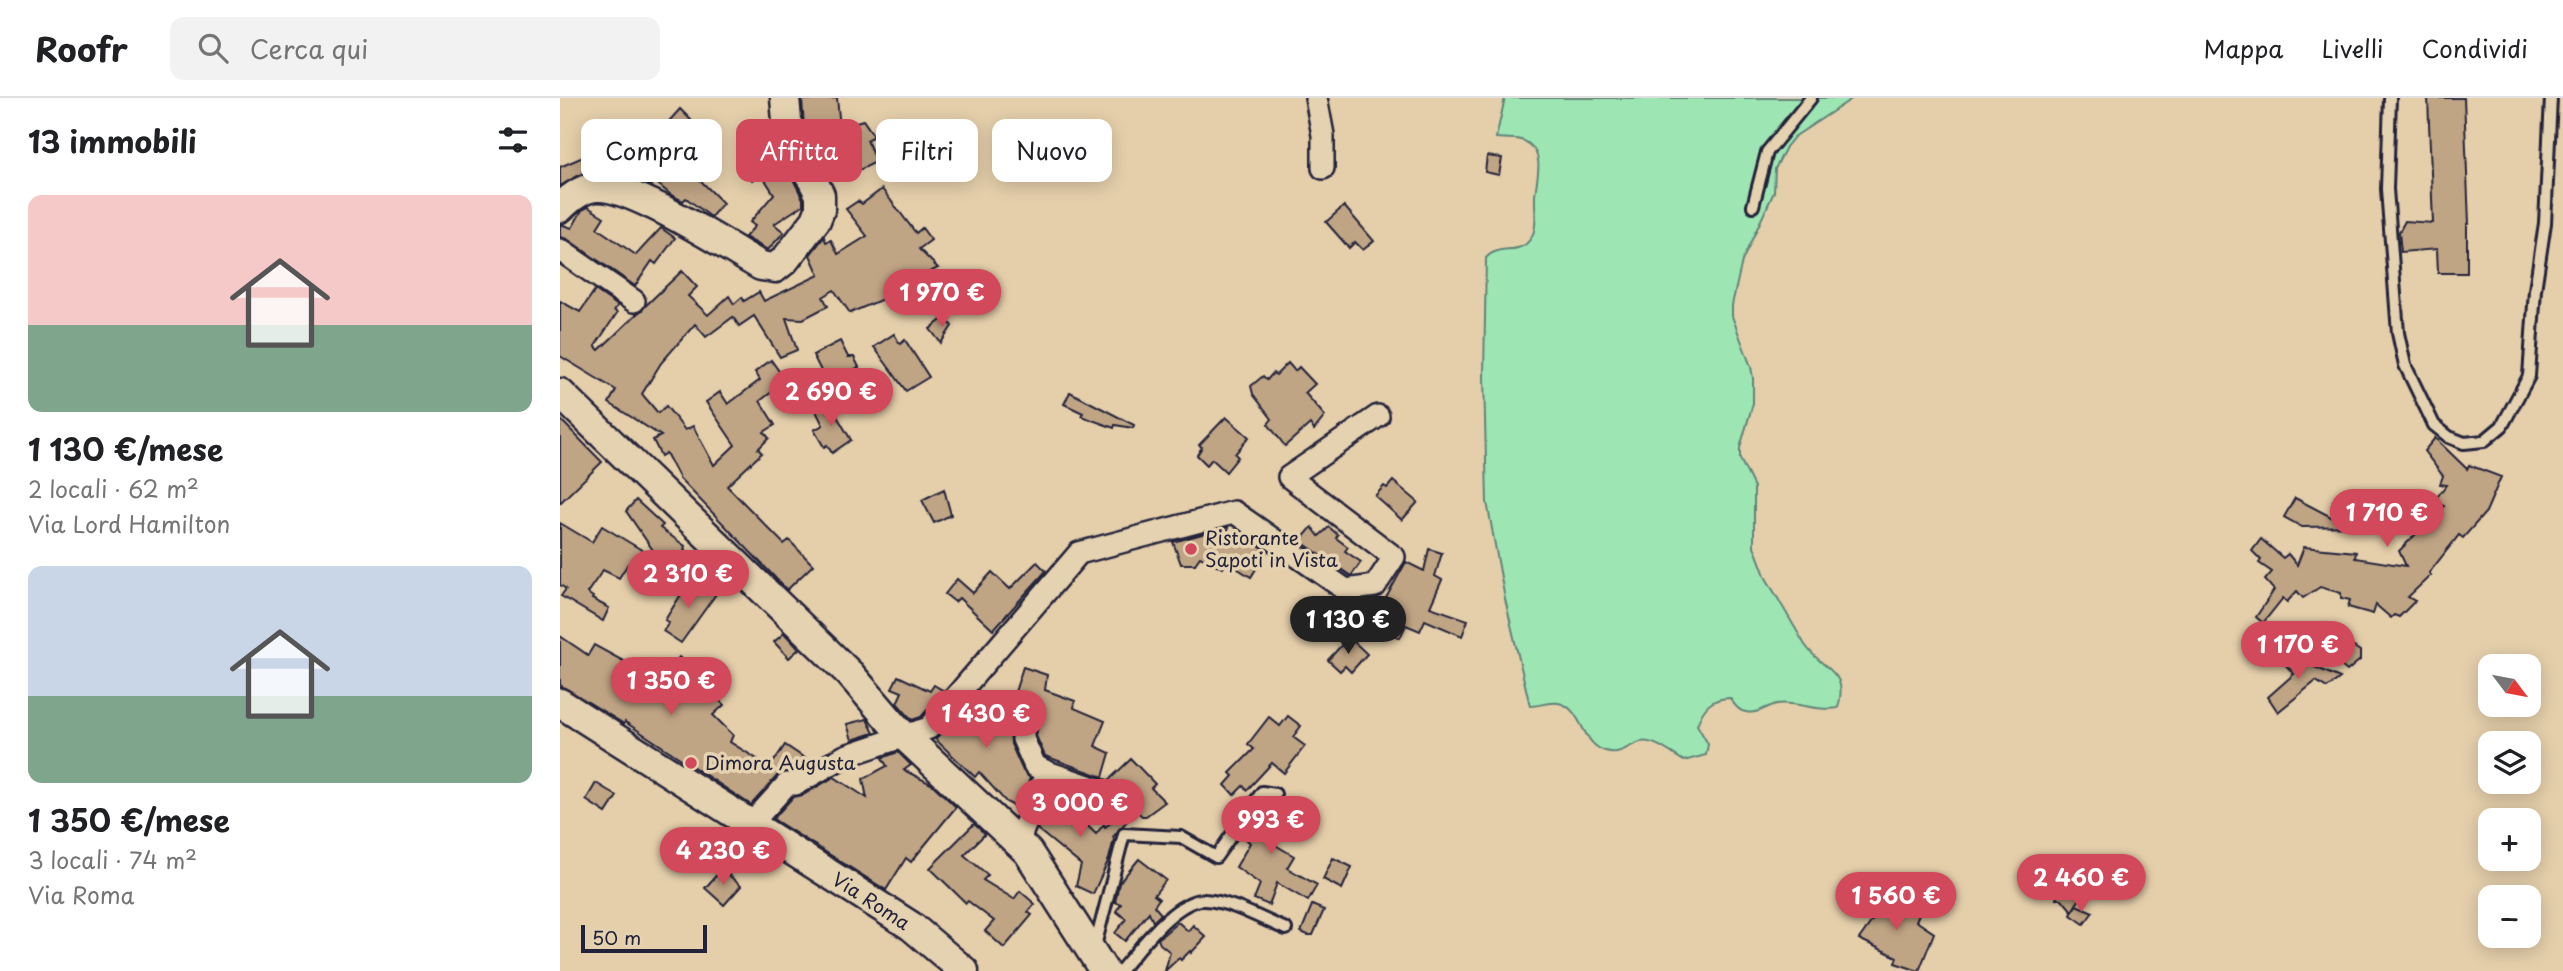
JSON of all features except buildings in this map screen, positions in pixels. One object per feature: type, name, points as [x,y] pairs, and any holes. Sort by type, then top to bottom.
[{"type":"street","points":[[560,208],[573,195],[596,187],[621,192],[655,205],[761,266],[775,268],[793,250],[820,210],[820,195],[788,132],[785,98]]},
{"type":"street","points":[[1316,98],[1323,135],[1323,168]]},
{"type":"street","points":[[560,250],[634,301]]},
{"type":"street","points":[[560,393],[850,674],[904,736],[1028,852],[1104,966]]},
{"type":"street","points":[[750,825],[788,784],[796,783],[845,756],[929,728],[1079,553],[1234,512],[1346,590],[1375,586],[1394,557],[1289,477],[1378,416]]},
{"type":"street","name":"Via Roma","points":[[560,703],[911,926],[964,971]]},
{"type":"street","points":[[1023,715],[1023,739],[1035,766],[1103,791]]},
{"type":"street","points":[[1018,842],[1047,772]]},
{"type":"lane","points":[[1752,206],[1767,152],[1811,98]]},
{"type":"lane","points":[[2390,98],[2387,189],[2398,333],[2405,365],[2434,425],[2449,437],[2464,443],[2484,441],[2502,426],[2529,376],[2535,290],[2545,223],[2551,98]]},
{"type":"lane","points":[[1104,966],[1124,834],[1181,837],[1216,857],[1262,792],[1275,794]]},
{"type":"lane","points":[[1104,966],[1172,914],[1188,904],[1203,900],[1223,904],[1286,929]]},
{"type":"green space","points":[[1505,98],[1853,98],[1794,137],[1786,147],[1775,169],[1774,192],[1742,261],[1732,305],[1732,316],[1753,378],[1753,403],[1740,448],[1740,459],[1754,487],[1754,546],[1766,578],[1805,645],[1837,678],[1841,695],[1838,708],[1822,709],[1785,703],[1750,713],[1738,709],[1730,698],[1718,700],[1705,709],[1697,725],[1708,744],[1706,755],[1684,761],[1662,747],[1645,741],[1618,752],[1601,749],[1588,738],[1569,708],[1554,703],[1530,706],[1505,599],[1487,502],[1484,376],[1486,258],[1496,251],[1521,247],[1533,234],[1538,168],[1537,155],[1529,144],[1518,139],[1496,138]]},
{"type":"place","name":"Ristorante Sapoti in Vista","points":[[1191,549]]},
{"type":"place","name":"Dimora Augusta","points":[[691,763]]}]
